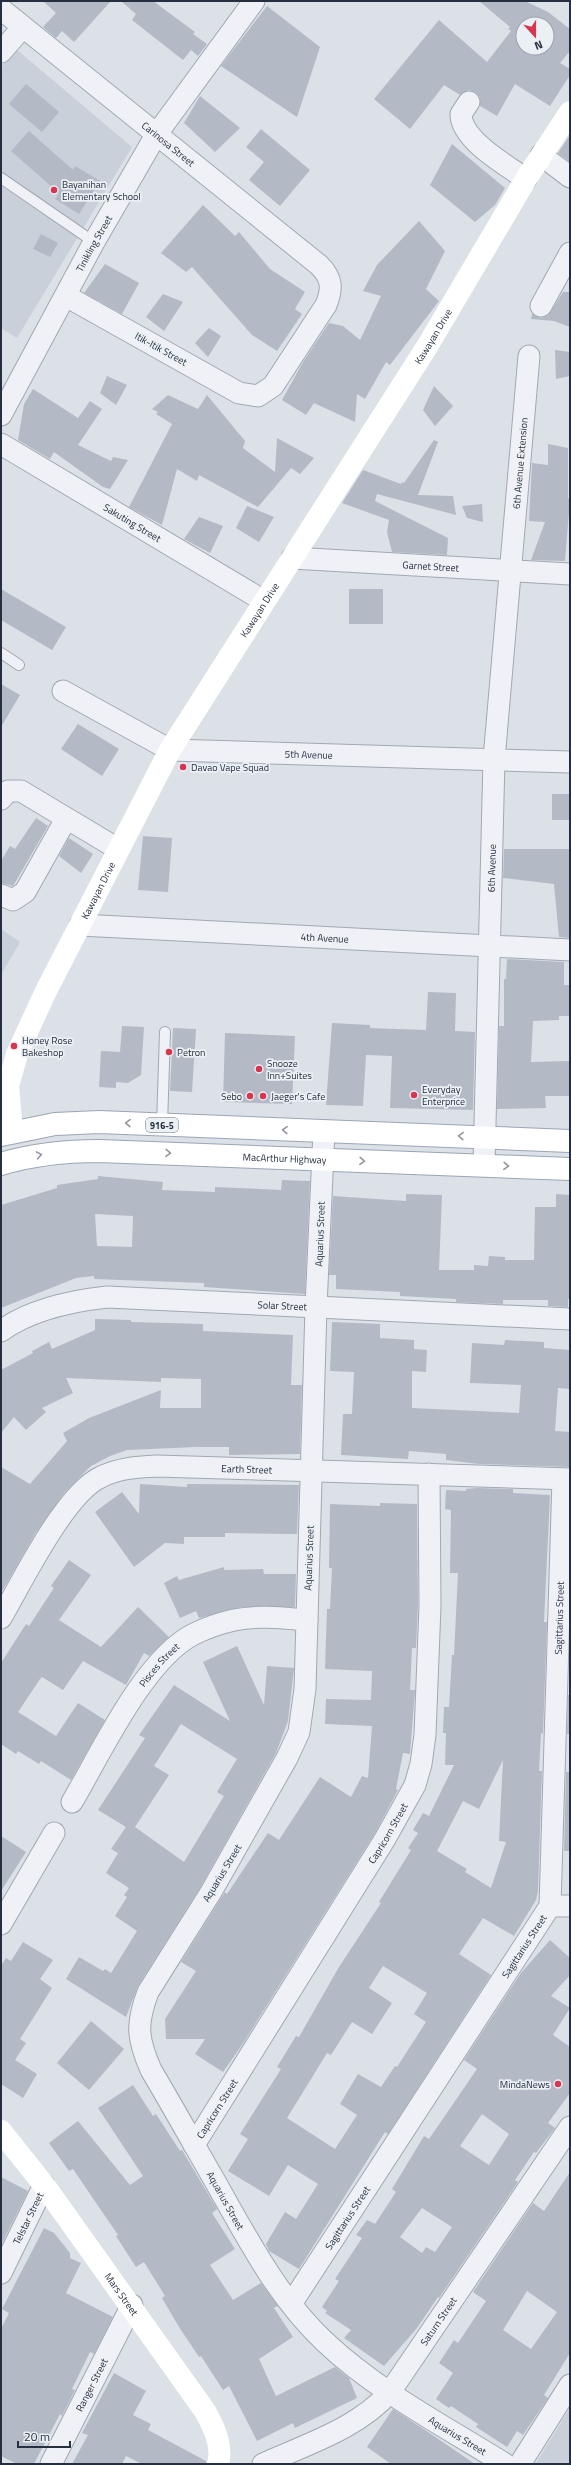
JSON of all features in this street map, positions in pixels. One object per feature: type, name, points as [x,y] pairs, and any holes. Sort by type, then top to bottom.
[{"type":"street","name":"Tinikling Street","points":[[1,415],[94,242],[156,135],[254,1]]},
{"type":"street","name":"Carinosa Street","points":[[1,9],[22,28],[319,265],[327,273],[331,283],[331,293],[326,305],[273,386],[258,396]]},
{"type":"street","points":[[1,52],[22,28]]},
{"type":"street","points":[[469,102],[461,114],[464,128],[486,150],[526,179]]},
{"type":"street","name":"Kawayan Drive","points":[[7,1134],[8,1097],[13,1064],[118,850],[170,750],[428,345],[526,179],[570,112]]},
{"type":"street","points":[[542,155],[570,177]]},
{"type":"street","points":[[541,306],[570,254]]},
{"type":"street","name":"Itik-Itik Street","points":[[66,296],[239,393],[258,396]]},
{"type":"street","name":"6th Avenue Extension","points":[[510,572],[529,356]]},
{"type":"street","name":"Sakuting Street","points":[[1,444],[264,601]]},
{"type":"street","name":"Garnet Street","points":[[292,558],[510,572],[570,574]]},
{"type":"street","name":"6th Avenue","points":[[484,1165],[488,947],[494,759],[510,572]]},
{"type":"street","name":"5th Avenue","points":[[62,691],[170,750],[570,762]]},
{"type":"street","points":[[1,799],[8,791],[21,790],[118,850]]},
{"type":"street","points":[[1,895],[12,900],[25,892],[66,819]]},
{"type":"street","name":"4th Avenue","points":[[80,926],[570,950]]},
{"type":"street","name":"916-5","points":[[7,1134],[36,1127],[80,1122],[570,1141]]},
{"type":"street","name":"Aquarius Street","points":[[324,1131],[316,1307],[307,1620],[303,1712],[299,1732],[288,1758],[254,1818],[211,1892],[148,1992],[141,2012],[138,2029],[142,2049],[151,2070],[237,2221],[291,2304],[324,2342],[390,2392],[505,2464]]},
{"type":"street","name":"MacArthur Highway","points":[[1,1164],[20,1158],[66,1151],[570,1169]]},
{"type":"street","name":"Solar Street","points":[[1,1331],[32,1314],[54,1306],[82,1300],[107,1297],[570,1319]]},
{"type":"street","name":"Earth Street","points":[[1,1618],[62,1514],[79,1492],[99,1477],[126,1468],[157,1466],[566,1479]]},
{"type":"street","name":"Capricorn Street","points":[[194,2145],[385,1840],[415,1785],[421,1764],[425,1735],[430,1606],[429,1474]]},
{"type":"street","name":"Sagittarius Street","points":[[291,2304],[560,1906],[566,1479]]},
{"type":"street","name":"Pisces Street","points":[[72,1802],[138,1689],[172,1649],[193,1634],[235,1620],[262,1617],[307,1620]]},
{"type":"street","points":[[1,1924],[54,1833]]},
{"type":"street","name":"Saturn Street","points":[[263,2464],[358,2421],[376,2408],[390,2392],[570,2127]]},
{"type":"street","name":"Mars Street","points":[[1,2131],[44,2185],[132,2305],[205,2411],[217,2438],[220,2463]]},
{"type":"street","name":"Telstar Street","points":[[1,2273],[44,2185]]},
{"type":"street","name":"Ranger Street","points":[[51,2464],[132,2305]]},
{"type":"street","points":[[520,2464],[570,2385]]},
{"type":"lane","points":[[1,178],[94,242]]},
{"type":"lane","points":[[1,653],[20,665]]},
{"type":"lane","points":[[162,1125],[165,1032]]},
{"type":"shaded area","name":"Bayanihan Elementary School","points":[[16,49],[132,147],[17,338],[1,328],[1,67]]},
{"type":"shaded area","points":[[1,929],[20,942],[1,975]]},
{"type":"shaded area","points":[[570,2408],[570,2464],[536,2463]]},
{"type":"building","points":[[43,1],[111,1],[74,42],[62,31],[56,38],[43,27],[56,13]]},
{"type":"building","points":[[121,1],[153,1],[195,32],[193,34],[207,44],[198,56],[191,50],[183,60],[132,20],[136,14]]},
{"type":"building","points":[[479,1],[525,1],[553,16],[515,16],[515,56],[555,56],[555,17],[570,29],[570,51],[560,63],[570,69],[570,75],[550,106],[515,84],[497,116],[480,106],[480,97],[475,92],[469,90],[460,95],[444,85],[410,129],[374,99],[439,20],[487,62],[511,31],[508,29],[510,27]]},
{"type":"building","points":[[267,6],[320,47],[297,117],[221,66]]},
{"type":"building","points":[[26,84],[59,112],[42,132],[9,104]]},
{"type":"building","points":[[200,96],[240,128],[215,152],[184,123]]},
{"type":"building","points":[[261,129],[310,170],[280,206],[249,180],[264,162],[246,147]]},
{"type":"building","points":[[29,131],[73,170],[75,166],[100,181],[79,214],[55,199],[59,193],[11,151]]},
{"type":"building","points":[[570,135],[570,162],[558,153]]},
{"type":"building","points":[[452,144],[505,188],[495,205],[475,222],[430,185]]},
{"type":"building","points":[[203,205],[235,236],[239,232],[270,269],[305,292],[295,309],[302,314],[277,351],[252,335],[192,267],[186,272],[161,253]]},
{"type":"building","points":[[419,221],[445,251],[426,289],[439,301],[390,365],[386,362],[365,399],[357,394],[355,422],[314,403],[306,415],[282,400],[303,362],[329,323],[343,326],[360,340],[381,296],[363,291],[377,265]]},
{"type":"building","points":[[41,234],[58,243],[50,257],[33,249]]},
{"type":"building","points":[[105,264],[139,283],[122,314],[84,293]]},
{"type":"building","points":[[563,292],[570,292],[570,327],[554,321],[531,319],[532,314],[541,318],[548,316]]},
{"type":"building","points":[[163,294],[183,302],[164,331],[146,317]]},
{"type":"building","points":[[209,328],[221,336],[208,357],[195,343]]},
{"type":"building","points":[[555,350],[570,352],[570,376],[556,379]]},
{"type":"building","points":[[107,376],[127,385],[116,405],[100,393]]},
{"type":"building","points":[[434,386],[453,406],[435,426],[423,410]]},
{"type":"building","points":[[33,389],[78,418],[90,401],[102,409],[78,445],[111,461],[113,457],[128,460],[110,489],[103,487],[54,452],[50,459],[18,440],[24,404]]},
{"type":"building","points":[[168,395],[198,409],[207,395],[245,441],[243,448],[275,472],[277,438],[314,458],[300,474],[291,468],[258,507],[199,475],[197,481],[177,469],[162,525],[129,507],[172,424],[156,414],[158,412],[152,409]]},
{"type":"building","points":[[434,440],[438,442],[418,495],[453,496],[456,515],[377,494],[375,501],[448,538],[447,555],[392,552],[387,532],[389,520],[342,503],[363,470],[401,484],[402,482],[404,483]]},
{"type":"building","points":[[548,444],[568,448],[568,498],[570,500],[565,561],[531,560],[545,522],[529,521],[532,463],[548,465]]},
{"type":"building","points":[[482,504],[483,522],[467,518],[462,506]]},
{"type":"building","points":[[247,506],[274,517],[259,542],[236,528]]},
{"type":"building","points":[[199,517],[223,526],[210,553],[184,539]]},
{"type":"building","points":[[1,589],[66,627],[52,650],[1,620]]},
{"type":"building","points":[[349,589],[383,589],[383,624],[349,624]]},
{"type":"building","points":[[1,684],[20,695],[1,727]]},
{"type":"building","points":[[78,724],[119,749],[102,776],[61,749]]},
{"type":"building","points":[[552,794],[570,794],[570,820],[552,820]]},
{"type":"building","points":[[36,818],[48,826],[13,886],[1,883],[1,861],[10,846],[15,849]]},
{"type":"building","points":[[143,836],[172,838],[168,892],[138,890]]},
{"type":"building","points":[[69,838],[93,854],[81,873],[59,856]]},
{"type":"building","points":[[504,849],[570,849],[570,938],[559,937],[554,884],[503,878]]},
{"type":"building","points":[[507,959],[564,962],[564,985],[570,985],[570,1016],[559,1016],[559,1020],[533,1021],[531,1062],[570,1061],[570,1096],[545,1096],[546,1108],[497,1109],[499,1026],[504,1026],[504,979],[506,979]]},
{"type":"building","points":[[428,992],[456,993],[455,1031],[475,1032],[473,1110],[390,1108],[392,1056],[366,1055],[363,1106],[326,1105],[332,1023],[370,1025],[370,1028],[426,1030]]},
{"type":"building","points":[[122,1026],[144,1027],[141,1075],[128,1083],[116,1082],[116,1088],[99,1087],[101,1051],[120,1052]]},
{"type":"building","points":[[173,1028],[196,1029],[192,1092],[170,1091]]},
{"type":"building","name":"Snooze Inn+Suites","points":[[225,1033],[295,1036],[292,1104],[223,1102]]},
{"type":"building","points":[[98,1176],[163,1182],[162,1190],[215,1192],[215,1187],[281,1190],[282,1180],[310,1181],[305,1294],[204,1287],[204,1283],[94,1279],[94,1276],[76,1278],[1,1308],[1,1205],[57,1188],[57,1185],[98,1179]],"holes":[[[95,1214],[133,1216],[132,1247],[97,1246]]]},
{"type":"building","points":[[406,1194],[442,1195],[439,1270],[474,1270],[474,1265],[488,1266],[489,1256],[505,1257],[505,1260],[534,1260],[535,1207],[556,1207],[556,1194],[570,1195],[570,1299],[568,1299],[568,1307],[548,1306],[548,1300],[503,1300],[503,1304],[456,1302],[456,1299],[400,1296],[400,1292],[336,1289],[336,1275],[329,1275],[333,1196],[406,1201]]},
{"type":"building","points":[[95,1319],[131,1320],[131,1322],[203,1324],[203,1331],[293,1335],[291,1385],[302,1385],[300,1454],[229,1455],[229,1447],[196,1447],[127,1450],[110,1456],[91,1466],[64,1493],[35,1534],[1,1593],[1,1467],[30,1484],[67,1441],[63,1433],[89,1418],[161,1390],[160,1408],[201,1408],[201,1379],[161,1378],[161,1382],[66,1378],[73,1393],[42,1408],[46,1412],[26,1430],[14,1417],[1,1433],[1,1370],[33,1353],[32,1351],[49,1342],[52,1349],[95,1330]]},
{"type":"building","points":[[332,1322],[380,1324],[380,1338],[414,1340],[414,1349],[427,1350],[426,1372],[412,1371],[412,1408],[519,1413],[521,1385],[470,1383],[472,1343],[504,1345],[505,1340],[544,1342],[544,1348],[570,1350],[570,1389],[558,1388],[555,1431],[570,1432],[570,1467],[479,1464],[446,1460],[446,1454],[409,1451],[408,1459],[341,1455],[343,1414],[352,1414],[354,1372],[330,1371]]},
{"type":"building","points":[[140,1484],[187,1487],[187,1484],[299,1485],[297,1534],[225,1533],[225,1537],[184,1537],[184,1544],[165,1543],[134,1567],[95,1512],[122,1492],[139,1514]]},
{"type":"building","points":[[466,1489],[513,1489],[513,1493],[550,1495],[544,1622],[547,1622],[543,1734],[541,1733],[539,1771],[542,1771],[538,1891],[536,1900],[514,1936],[483,1918],[459,1954],[491,1975],[388,2134],[385,2132],[299,2269],[269,2251],[266,2244],[285,2212],[296,2219],[318,2184],[288,2165],[269,2196],[228,2171],[248,2139],[240,2134],[281,2069],[277,2067],[296,2036],[299,2037],[339,1967],[381,1903],[379,1902],[411,1850],[408,1848],[418,1833],[413,1830],[423,1813],[429,1816],[454,1765],[445,1765],[446,1733],[443,1733],[444,1707],[449,1707],[452,1655],[454,1655],[458,1573],[450,1573],[451,1510],[445,1509],[446,1490],[466,1491]],"holes":[[[503,1760],[499,1841],[506,1842],[491,1888],[465,1872],[467,1869],[437,1851],[463,1801],[479,1809]],[[383,1966],[427,1993],[414,2014],[426,2022],[397,2067],[395,2066],[381,2087],[358,2074],[340,2104],[357,2115],[335,2149],[287,2118],[327,2053],[331,2055],[352,2022],[372,2034],[392,2003],[369,1988]]]},
{"type":"building","points":[[380,1503],[417,1504],[418,1606],[416,1648],[412,1648],[410,1690],[415,1690],[410,1754],[403,1753],[396,1789],[398,1790],[375,1833],[242,2045],[223,2072],[195,2054],[205,2039],[166,2039],[165,2019],[196,1971],[181,1962],[225,1892],[227,1894],[268,1833],[279,1840],[320,1777],[351,1797],[362,1776],[368,1778],[372,1726],[325,1724],[326,1699],[371,1700],[372,1671],[325,1669],[327,1609],[330,1609],[332,1568],[329,1568],[330,1504],[380,1506]]},
{"type":"building","points":[[69,1560],[91,1575],[59,1620],[101,1647],[138,1607],[169,1637],[149,1656],[144,1653],[126,1685],[83,1661],[63,1690],[42,1677],[40,1679],[18,1712],[56,1736],[78,1703],[105,1720],[71,1780],[41,1761],[39,1764],[18,1751],[16,1754],[1,1744],[1,1663],[26,1624],[29,1626],[54,1588],[51,1586]]},
{"type":"building","points":[[224,1567],[224,1570],[263,1569],[264,1574],[296,1574],[295,1607],[242,1607],[199,1618],[196,1611],[180,1618],[164,1583],[177,1576],[179,1580]]},
{"type":"building","points":[[237,1646],[264,1705],[267,1666],[294,1668],[288,1721],[276,1753],[201,1886],[138,1986],[126,2017],[66,1979],[79,1957],[103,1971],[105,1969],[111,1973],[137,1931],[115,1916],[127,1897],[124,1895],[129,1888],[106,1873],[118,1853],[111,1849],[126,1827],[98,1810],[145,1738],[139,1735],[174,1685],[230,1721],[203,1662]],"holes":[[[181,1724],[237,1759],[217,1792],[224,1796],[184,1862],[135,1827],[169,1775],[154,1766]]]},
{"type":"building","points":[[568,1695],[570,1695],[570,1734],[567,1734]]},
{"type":"building","points":[[566,1772],[570,1772],[570,1851],[564,1851]]},
{"type":"building","points":[[1,1836],[26,1852],[1,1891]]},
{"type":"building","points":[[550,1940],[570,1958],[570,1975],[551,1996],[570,2008],[553,2035],[570,2047],[570,2093],[548,2123],[555,2128],[536,2153],[534,2152],[515,2180],[518,2182],[439,2298],[438,2297],[417,2328],[384,2366],[344,2338],[351,2330],[325,2313],[327,2311],[322,2307],[339,2281],[335,2279],[362,2238],[356,2235],[367,2220],[375,2224],[396,2192],[392,2189],[424,2136],[429,2139],[477,2069],[464,2060],[521,1973]],"holes":[[[482,2114],[509,2134],[489,2165],[460,2146]],[[422,2208],[452,2227],[435,2252],[426,2247],[422,2253],[400,2237]]]},
{"type":"building","points":[[23,1942],[53,1960],[40,1979],[52,1988],[20,2039],[26,2043],[15,2060],[37,2074],[23,2098],[1,2084],[1,1966],[6,1958],[11,1961]]},
{"type":"building","points":[[91,2021],[124,2049],[89,2090],[57,2063]]},
{"type":"building","points":[[133,2085],[153,2116],[156,2114],[180,2151],[182,2150],[217,2209],[212,2213],[235,2249],[210,2265],[233,2300],[261,2283],[278,2306],[274,2308],[293,2337],[259,2359],[276,2396],[335,2367],[349,2378],[357,2398],[295,2428],[293,2423],[257,2441],[229,2386],[223,2390],[201,2356],[199,2357],[162,2298],[165,2296],[144,2262],[136,2267],[116,2236],[118,2235],[73,2169],[69,2171],[49,2143],[78,2121],[130,2185],[143,2176],[98,2108]]},
{"type":"building","points":[[570,2172],[570,2353],[544,2395],[548,2398],[523,2435],[517,2431],[507,2447],[476,2427],[478,2424],[451,2406],[449,2408],[436,2399],[453,2373],[439,2363],[454,2340],[458,2343],[486,2301],[473,2292],[533,2203],[544,2211]],"holes":[[[527,2291],[557,2312],[531,2349],[503,2330]]]},
{"type":"building","points":[[1,2177],[28,2191],[1,2245]]},
{"type":"building","points":[[44,2228],[54,2233],[70,2253],[70,2258],[81,2263],[66,2293],[113,2317],[94,2354],[90,2352],[72,2389],[75,2390],[62,2416],[60,2414],[34,2464],[17,2464],[1,2456],[1,2329],[9,2313],[2,2309]]},
{"type":"building","points":[[114,2373],[146,2391],[133,2415],[151,2424],[148,2430],[206,2461],[206,2464],[142,2464],[126,2456],[122,2464],[72,2464],[88,2435],[82,2433]]},
{"type":"building","points":[[393,2409],[475,2464],[391,2464],[367,2447]]},
{"type":"place","name":"Bayanihan Elementary School","points":[[54,190]]},
{"type":"place","name":"Davao Vape Squad","points":[[183,767]]},
{"type":"place","name":"Honey Rose Bakeshop","points":[[14,1046]]},
{"type":"place","name":"Petron","points":[[169,1052]]},
{"type":"place","name":"Snooze Inn+Suites","points":[[259,1069]]},
{"type":"place","name":"Everyday Enterprice","points":[[414,1095]]},
{"type":"place","name":"Sebo","points":[[250,1096]]},
{"type":"place","name":"Jaeger's Cafe","points":[[263,1096]]},
{"type":"place","name":"MindaNews","points":[[558,2084]]}]
